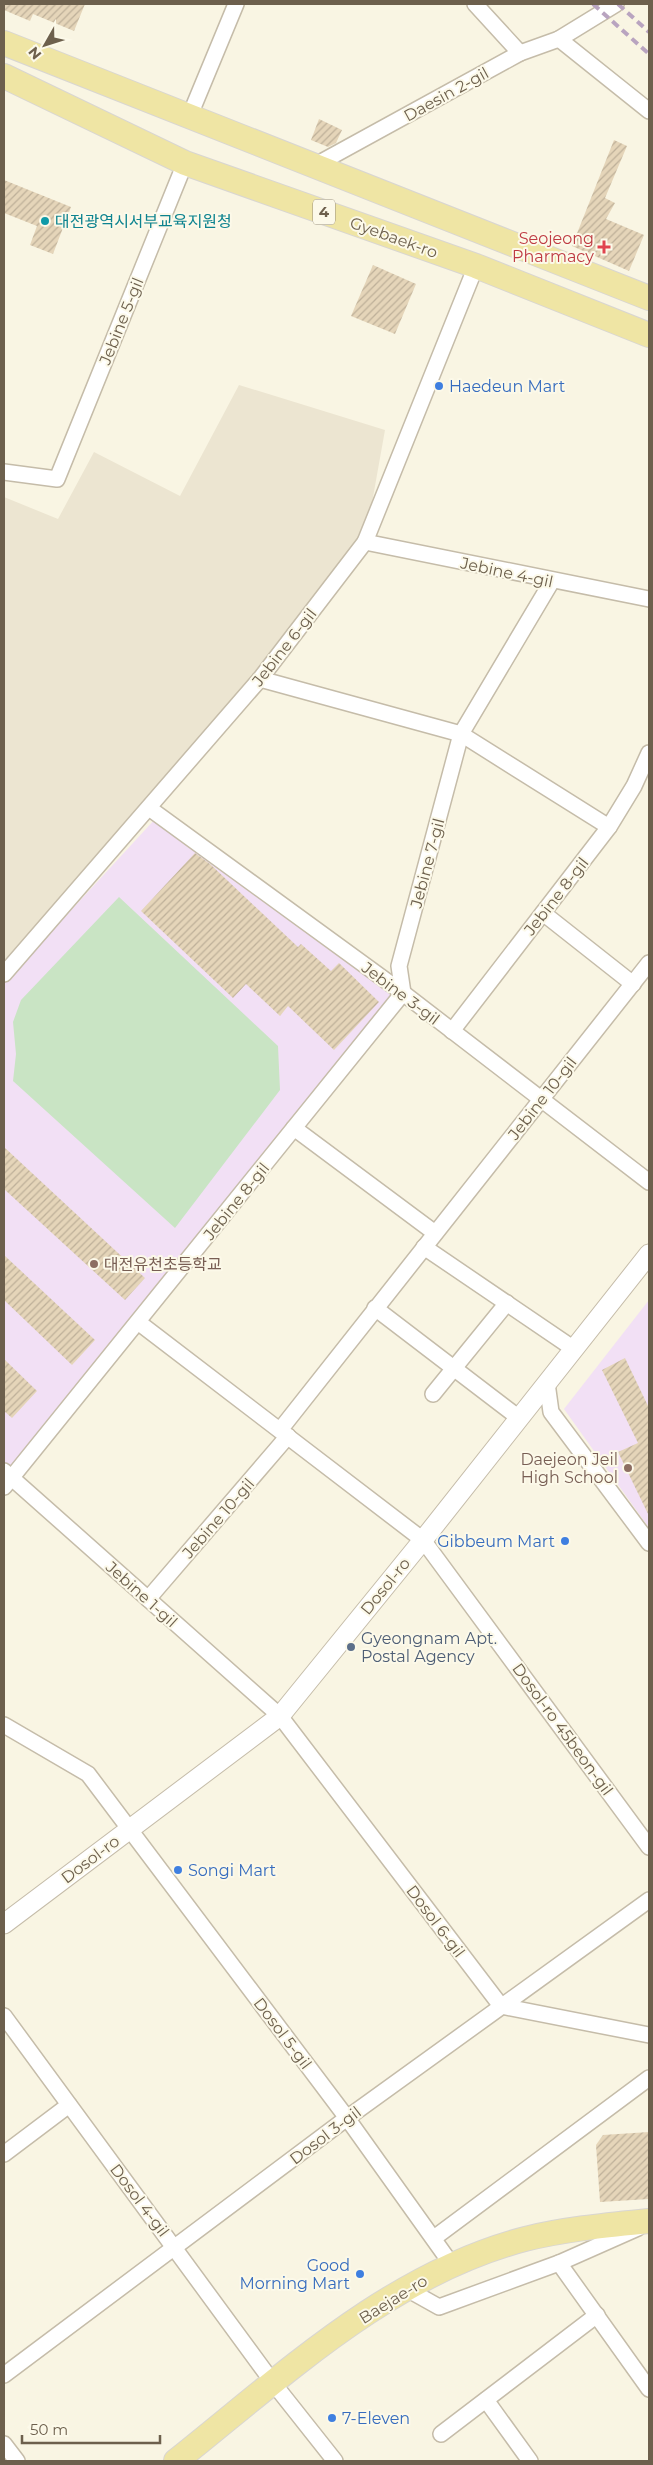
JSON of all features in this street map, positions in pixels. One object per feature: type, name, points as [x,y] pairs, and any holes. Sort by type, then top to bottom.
[{"type":"main road","name":"4","points":[[4,43],[649,298]]},
{"type":"main road","name":"Gyebaek-ro","points":[[4,76],[186,163],[476,266],[649,335]]},
{"type":"main road","name":"Baejae-ro","points":[[176,2461],[329,2340],[405,2288],[452,2265],[526,2239],[608,2225],[649,2222]]},
{"type":"street","points":[[190,115],[236,4]]},
{"type":"street","points":[[475,4],[520,54]]},
{"type":"street","name":"Daesin 2-gil","points":[[314,166],[520,54],[559,38],[616,4]]},
{"type":"street","points":[[559,38],[649,111]]},
{"type":"street","name":"Jebine 5-gil","points":[[4,472],[58,479],[186,163]]},
{"type":"street","name":"Jebine 6-gil","points":[[4,974],[260,679],[365,542],[476,266]]},
{"type":"street","name":"Jebine 4-gil","points":[[365,542],[649,599]]},
{"type":"street","name":"Jebine 7-gil","points":[[403,994],[399,966],[462,734],[552,581]]},
{"type":"street","points":[[260,679],[462,734],[609,827]]},
{"type":"street","name":"Jebine 8-gil","points":[[452,1031],[609,827],[634,786],[649,753]]},
{"type":"street","name":"Jebine 3-gil","points":[[148,808],[403,994],[649,1182]]},
{"type":"street","points":[[543,913],[633,984]]},
{"type":"street","name":"Jebine 10-gil","points":[[148,1599],[284,1433],[376,1308],[649,963]]},
{"type":"street","name":"Jebine 8-gil","points":[[6,1479],[138,1322],[403,994]]},
{"type":"street","points":[[294,1128],[435,1233]]},
{"type":"street","points":[[424,1247],[574,1349]]},
{"type":"street","name":"Dosol-ro","points":[[4,1924],[280,1716],[423,1540],[649,1254]]},
{"type":"street","points":[[433,1394],[507,1303]]},
{"type":"street","points":[[376,1308],[519,1418]]},
{"type":"street","points":[[138,1322],[423,1540]]},
{"type":"street","points":[[547,1383],[551,1412],[649,1543]]},
{"type":"street","name":"Jebine 1-gil","points":[[6,1479],[148,1599],[280,1716]]},
{"type":"street","name":"Dosol-ro 45beon-gil","points":[[423,1540],[649,1847]]},
{"type":"street","name":"Dosol 6-gil","points":[[280,1716],[501,2006]]},
{"type":"street","name":"Dosol 5-gil","points":[[4,1725],[88,1774],[347,2118],[452,2265]]},
{"type":"street","name":"Dosol 3-gil","points":[[4,2375],[176,2248],[347,2118],[649,1900]]},
{"type":"street","points":[[501,2006],[649,2035]]},
{"type":"street","name":"Dosol 4-gil","points":[[4,2016],[274,2384],[335,2461]]},
{"type":"street","points":[[434,2238],[649,2078]]},
{"type":"street","points":[[4,2154],[69,2105]]},
{"type":"street","points":[[405,2288],[439,2307],[559,2263],[649,2222]]},
{"type":"street","points":[[559,2263],[649,2389]]},
{"type":"street","points":[[442,2434],[597,2315]]},
{"type":"street","points":[[486,2400],[530,2461]]},
{"type":"street","points":[[4,2444],[17,2461]]},
{"type":"shaded area","points":[[239,385],[385,430],[365,542],[260,679],[4,972],[4,497],[58,519],[94,452],[180,496]]},
{"type":"shaded area","name":"대전유천초등학교","points":[[156,818],[398,1000],[12,1479],[4,1471],[4,983]]},
{"type":"shaded area","name":"Daejeon Jeil High School","points":[[649,1300],[649,1528],[564,1409]]},
{"type":"green space","points":[[119,897],[278,1046],[280,1090],[175,1228],[13,1081],[16,1054],[13,1022],[21,1000]]},
{"type":"building","points":[[4,4],[85,4],[74,31],[33,14],[30,21],[4,10]]},
{"type":"building","points":[[319,119],[342,130],[336,143],[328,147],[311,140]]},
{"type":"building","points":[[614,140],[627,146],[605,198],[615,203],[606,219],[644,235],[629,271],[572,246]]},
{"type":"building","name":"대전광역시서부교육지원청","points":[[4,180],[71,207],[53,254],[30,245],[37,226],[4,213]]},
{"type":"building","points":[[373,265],[416,284],[395,334],[351,316]]},
{"type":"building","points":[[195,853],[210,864],[298,947],[301,944],[331,971],[339,963],[379,1002],[334,1050],[288,1006],[280,1016],[246,984],[233,998],[141,911]]},
{"type":"building","points":[[4,1147],[145,1278],[125,1300],[4,1189]]},
{"type":"building","points":[[4,1255],[95,1340],[72,1365],[4,1300]]},
{"type":"building","points":[[625,1358],[649,1408],[649,1516],[618,1452],[638,1443],[602,1370]]},
{"type":"building","points":[[4,1359],[37,1391],[12,1418],[4,1411]]},
{"type":"building","points":[[649,2132],[649,2199],[600,2202],[596,2145],[603,2135]]},
{"type":"railway","points":[[593,4],[649,54]]},
{"type":"railway","points":[[618,4],[649,32]]},
{"type":"place","name":"대전광역시서부교육지원청","points":[[45,221]]},
{"type":"place","name":"Seojeong Pharmacy","points":[[604,247]]},
{"type":"place","name":"Haedeun Mart","points":[[439,386]]},
{"type":"place","name":"대전유천초등학교","points":[[94,1264]]},
{"type":"place","name":"Daejeon Jeil High School","points":[[628,1468]]},
{"type":"place","name":"Gibbeum Mart","points":[[565,1541]]},
{"type":"place","name":"Gyeongnam Apt. Postal Agency","points":[[351,1647]]},
{"type":"place","name":"Songi Mart","points":[[178,1870]]},
{"type":"place","name":"Good Morning Mart","points":[[360,2274]]},
{"type":"place","name":"7-Eleven","points":[[332,2418]]}]
